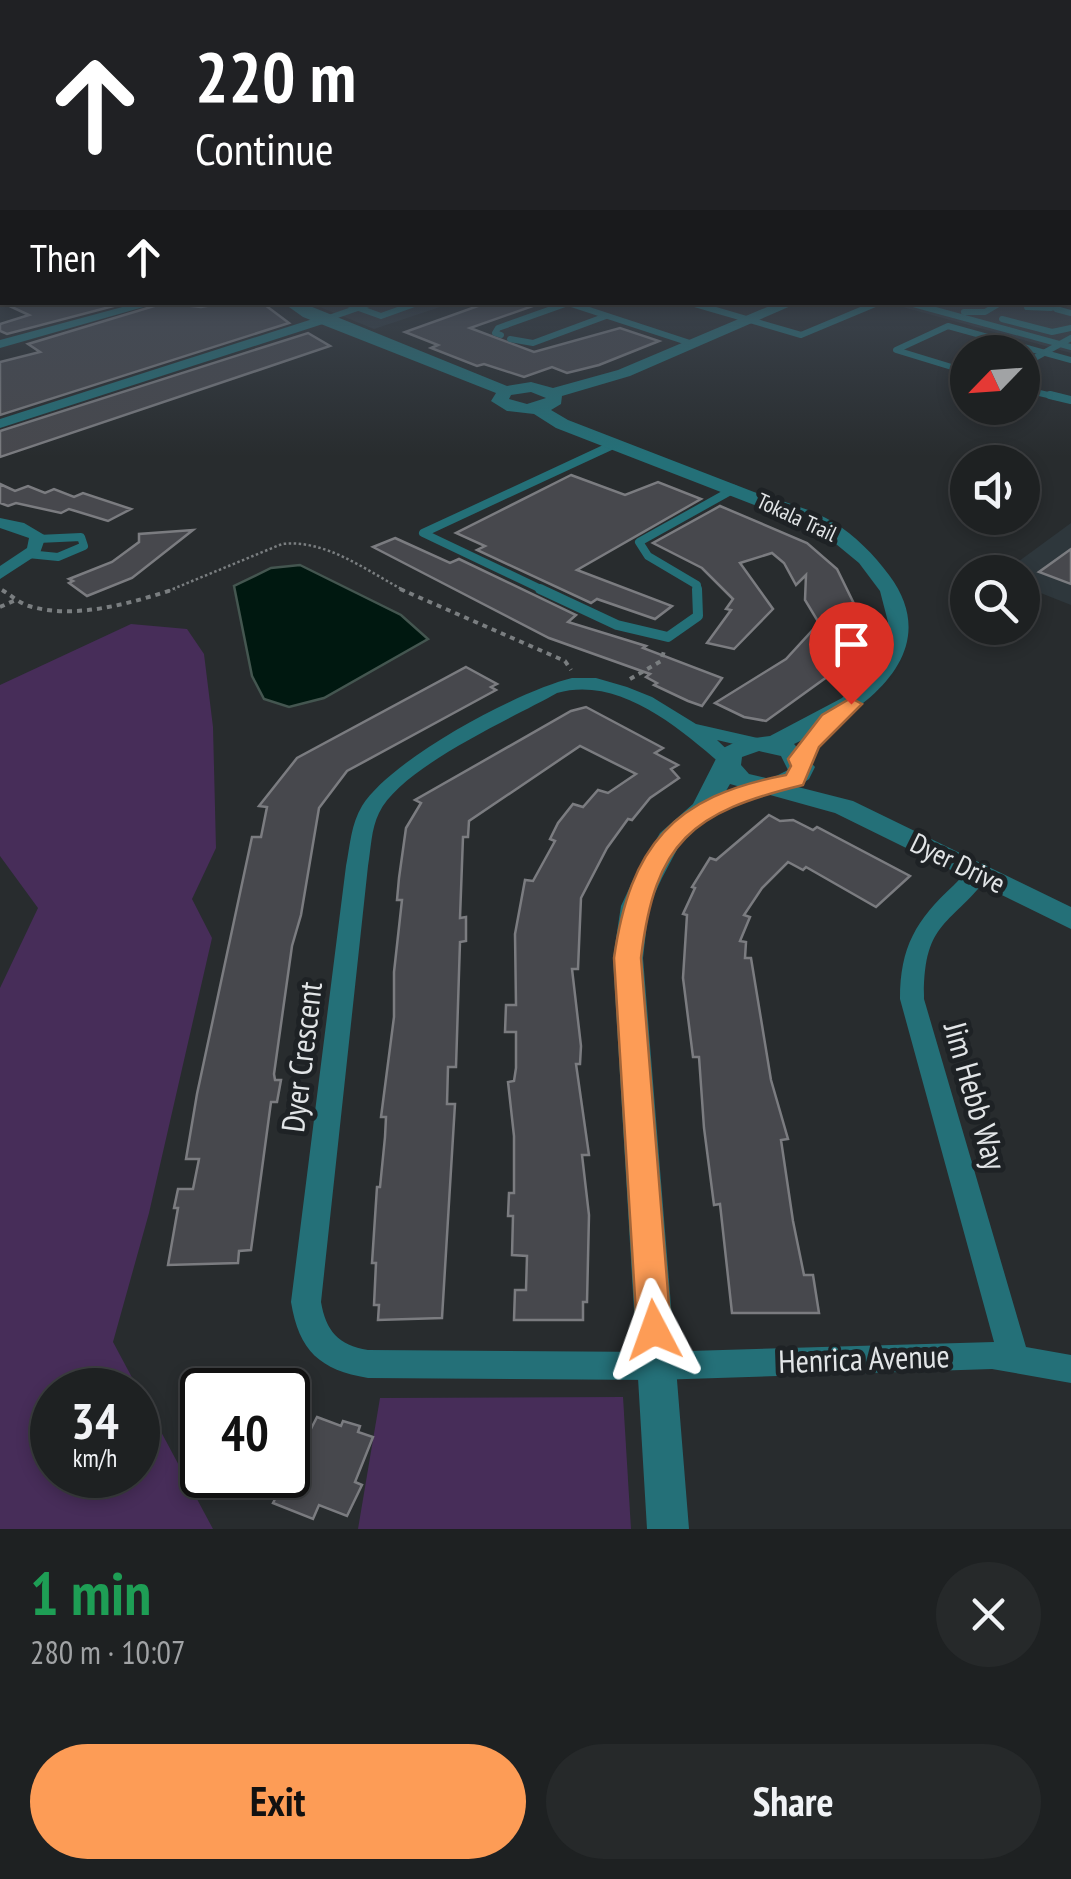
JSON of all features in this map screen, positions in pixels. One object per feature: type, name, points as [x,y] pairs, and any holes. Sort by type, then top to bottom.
[{"type":"street","points":[[3,345],[112,314]]},
{"type":"street","points":[[312,314],[506,390],[531,387],[545,401],[764,314]]},
{"type":"street","points":[[0,424],[322,320]]},
{"type":"street","name":"Tokala Trail","points":[[545,401],[562,424],[826,526],[858,548],[880,571],[900,624],[896,652],[880,679],[830,720],[794,780],[768,786]]},
{"type":"street","points":[[0,523],[32,530],[33,547],[0,574]]},
{"type":"street","name":"Dyer Crescent","points":[[656,1366],[345,1362],[324,1350],[308,1321],[306,1302],[364,823],[386,788],[414,768],[550,689],[580,682],[615,688],[695,730],[764,744]]},
{"type":"street","name":"Tokala Trail","points":[[728,763],[736,749],[764,744],[830,720]]},
{"type":"street","name":"Dyer Crescent","points":[[695,730],[728,763]]},
{"type":"street","name":"Dyer Drive","points":[[764,744],[801,763],[844,807]]},
{"type":"street","points":[[668,1529],[628,958],[635,906],[648,878],[669,839],[702,810],[728,763]]},
{"type":"street","name":"Dyer Drive","points":[[728,763],[740,779],[844,807],[1071,920]]},
{"type":"street","points":[[702,810],[768,786]]},
{"type":"street","name":"Jim Hebb Way","points":[[980,874],[931,918],[910,968],[912,999],[1014,1358]]},
{"type":"street","name":"Henrica Avenue","points":[[656,1366],[992,1355],[1071,1370]]},
{"type":"lane","points":[[322,320],[338,314]]},
{"type":"lane","points":[[501,336],[495,333],[498,328],[536,314]]},
{"type":"lane","points":[[601,314],[692,344]]},
{"type":"lane","points":[[730,314],[802,335],[851,314]]},
{"type":"lane","points":[[951,314],[1071,347]]},
{"type":"lane","points":[[510,339],[533,343],[606,316]]},
{"type":"lane","points":[[1002,319],[1052,332],[1071,328]]},
{"type":"lane","points":[[950,366],[896,350],[948,326],[982,335]]},
{"type":"lane","points":[[1040,355],[1071,338]]},
{"type":"lane","points":[[1040,351],[1071,360]]},
{"type":"lane","points":[[1040,393],[1071,400]]},
{"type":"lane","points":[[615,444],[423,533],[618,625],[668,637],[698,616],[697,585],[648,556],[640,542],[734,489]]},
{"type":"lane","points":[[81,537],[84,546],[58,557],[33,547],[81,537]]},
{"type":"path","points":[[0,588],[29,606],[98,610],[139,600],[282,544],[300,542],[328,550],[445,610],[564,661],[580,682]]},
{"type":"path","points":[[0,607],[18,599]]},
{"type":"path","points":[[615,688],[661,661],[668,637]]},
{"type":"shaded area","points":[[338,314],[418,314],[374,329]]},
{"type":"shaded area","points":[[930,314],[1071,314],[1071,353],[1040,345],[1040,335],[1005,335]]},
{"type":"shaded area","points":[[1071,523],[1071,605],[1040,593],[1040,555],[1027,555]]},
{"type":"shaded area","points":[[300,565],[401,615],[428,639],[324,698],[289,707],[264,699],[252,676],[234,586],[271,568]]},
{"type":"shaded area","points":[[131,624],[187,629],[204,654],[213,727],[216,848],[192,899],[212,938],[149,1213],[113,1342],[127,1368],[30,1368],[30,1498],[160,1498],[160,1430],[180,1467],[180,1498],[196,1498],[213,1529],[0,1529],[0,988],[38,908],[0,856],[0,685]]},
{"type":"shaded area","points":[[623,1397],[631,1529],[358,1529],[380,1398]]},
{"type":"building","points":[[82,314],[7,334],[0,331],[0,324],[29,315]]},
{"type":"building","points":[[126,314],[277,314],[289,323],[0,415],[0,362],[40,352],[28,344]]},
{"type":"building","points":[[454,314],[509,314],[470,328],[534,352],[620,328],[659,341],[599,365],[567,373],[552,367],[524,377],[484,364],[477,366],[431,348],[438,345],[405,332]]},
{"type":"building","points":[[308,333],[330,346],[0,457],[0,431]]},
{"type":"building","points":[[571,475],[625,495],[658,482],[701,499],[577,570],[672,606],[655,619],[597,599],[591,603],[477,550],[485,546],[456,533]]},
{"type":"building","points":[[0,484],[15,491],[28,486],[45,493],[54,489],[74,497],[83,493],[131,509],[108,521],[69,509],[61,513],[16,503],[8,506],[0,503]]},
{"type":"building","points":[[720,506],[807,543],[837,569],[858,612],[849,647],[853,648],[831,674],[766,721],[744,717],[715,703],[786,659],[819,623],[805,600],[806,575],[796,585],[784,563],[772,553],[740,563],[773,609],[734,649],[707,643],[731,610],[726,609],[733,599],[702,568],[653,543]]},
{"type":"building","points":[[193,530],[132,578],[87,596],[69,583],[73,581],[69,579],[112,562],[139,542],[139,534]]},
{"type":"building","points":[[395,538],[450,563],[459,559],[576,615],[568,622],[646,646],[643,648],[722,678],[702,706],[688,701],[654,685],[657,683],[646,677],[650,674],[549,638],[373,547]]},
{"type":"building","points":[[1071,549],[1071,584],[1040,571]]},
{"type":"building","points":[[466,667],[497,684],[491,687],[496,690],[347,771],[319,808],[292,946],[274,1074],[275,1080],[281,1080],[277,1102],[271,1102],[251,1250],[239,1251],[238,1263],[168,1265],[178,1189],[193,1189],[199,1159],[186,1159],[252,837],[261,837],[267,807],[259,806],[297,758]]},
{"type":"building","points":[[586,707],[663,748],[655,753],[678,765],[671,769],[679,778],[650,798],[632,820],[628,819],[607,848],[581,898],[578,969],[572,969],[581,1046],[580,1064],[576,1064],[589,1155],[582,1155],[589,1215],[583,1320],[514,1320],[515,1290],[526,1290],[527,1256],[512,1255],[513,1216],[508,1216],[509,1193],[514,1193],[514,1136],[508,1082],[514,1081],[516,1032],[505,1032],[506,1005],[516,1005],[515,934],[525,880],[533,881],[555,841],[550,839],[558,823],[573,804],[583,807],[598,790],[608,793],[636,774],[580,746],[469,821],[468,837],[463,837],[460,918],[466,917],[466,941],[460,942],[456,1067],[448,1067],[447,1104],[455,1104],[442,1318],[378,1320],[379,1305],[374,1305],[376,1263],[372,1263],[385,1137],[386,1117],[381,1117],[394,1017],[394,972],[402,900],[397,900],[399,878],[406,828],[421,803],[415,800],[571,711]]},
{"type":"building","points":[[769,815],[780,821],[793,820],[813,830],[817,827],[910,876],[876,907],[806,867],[803,870],[788,862],[762,888],[744,915],[750,917],[740,941],[746,942],[745,958],[751,958],[771,1080],[788,1139],[781,1140],[793,1221],[804,1275],[813,1275],[819,1313],[732,1313],[720,1204],[714,1205],[704,1128],[699,1057],[693,1057],[683,978],[687,915],[683,914],[695,888],[692,887],[710,858],[716,860]]},
{"type":"building","points":[[317,1417],[341,1426],[343,1421],[360,1426],[358,1432],[373,1437],[355,1482],[362,1485],[347,1516],[319,1505],[313,1519],[273,1503],[276,1498],[310,1498],[310,1431]]},
{"type":"route","points":[[654,1330],[628,958],[635,906],[669,839],[702,810],[763,786],[794,780],[800,774],[800,759],[810,744],[830,720],[851,704]]}]
